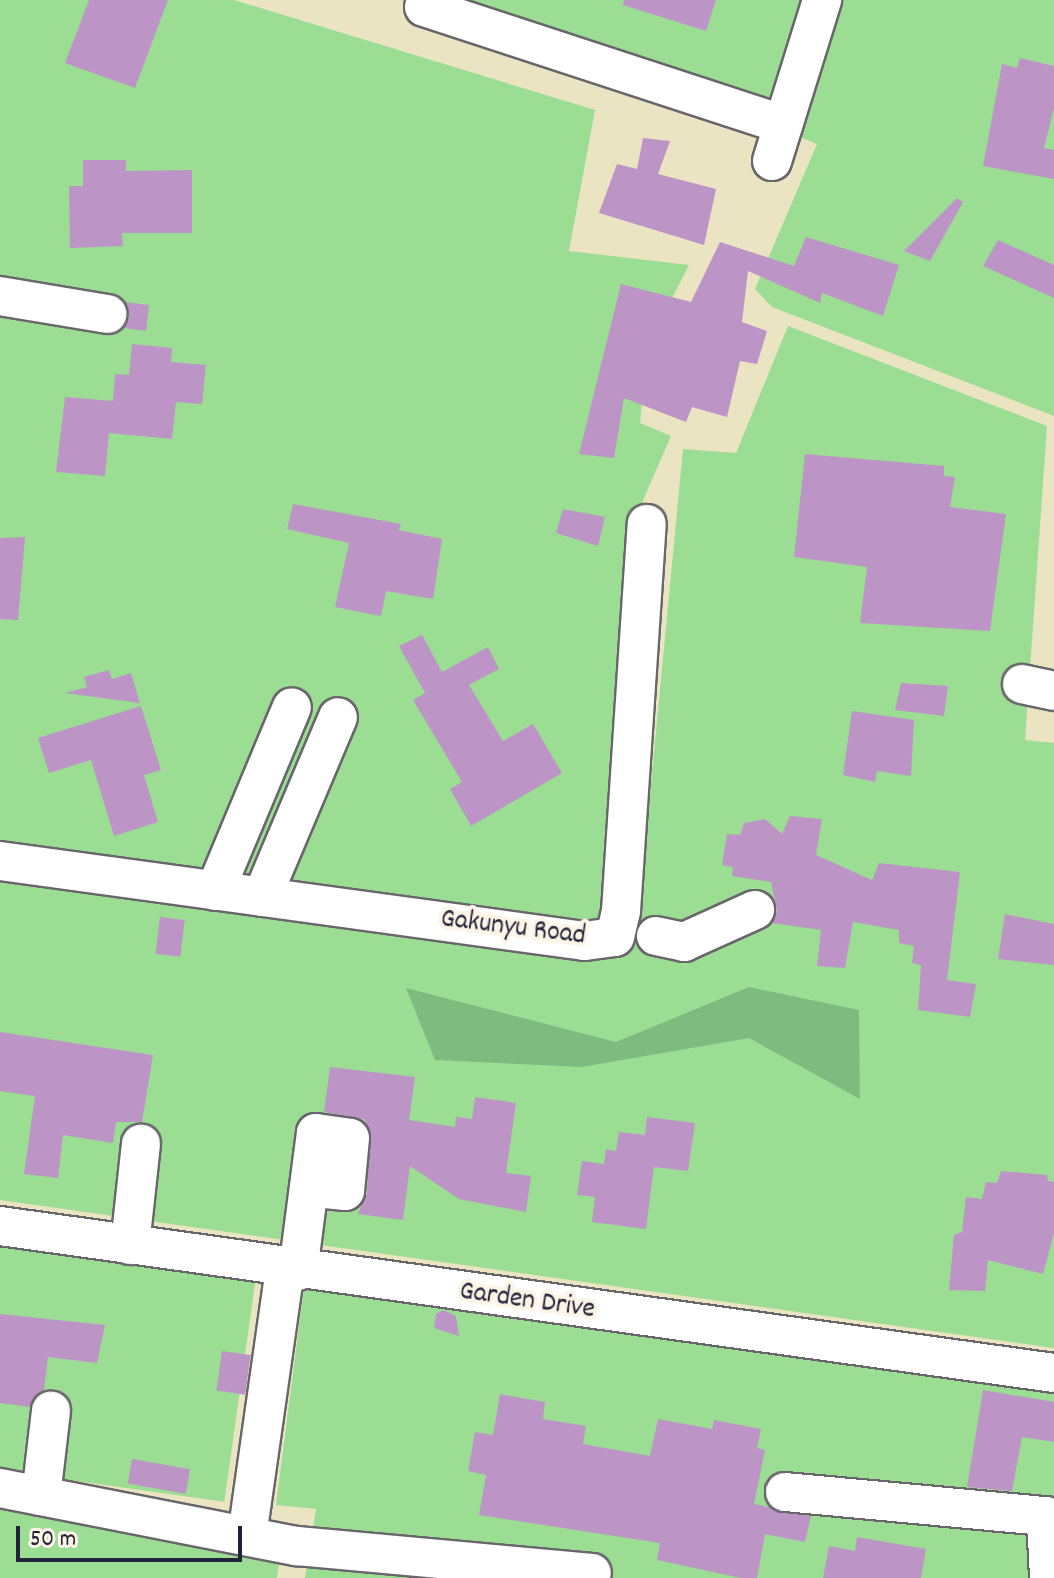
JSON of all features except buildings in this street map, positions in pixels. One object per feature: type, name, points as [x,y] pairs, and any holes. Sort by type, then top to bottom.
[{"type":"street","points":[[772,161],[822,0]]},
{"type":"street","points":[[424,7],[783,124]]},
{"type":"street","points":[[0,296],[107,314]]},
{"type":"street","name":"Gakunyu Road","points":[[0,861],[585,941],[636,933],[647,524]]},
{"type":"street","points":[[215,891],[292,707]]},
{"type":"street","points":[[262,897],[338,717]]},
{"type":"street","points":[[636,933],[684,942],[755,910]]},
{"type":"street","points":[[130,1245],[141,1144]]},
{"type":"street","points":[[247,1536],[291,1270],[309,1187]]},
{"type":"street","name":"Garden Drive","points":[[0,1226],[291,1270],[1054,1373]]},
{"type":"street","points":[[41,1496],[51,1411]]},
{"type":"street","points":[[0,1488],[247,1536],[294,1562],[592,1573]]},
{"type":"street","points":[[785,1492],[1046,1516],[1049,1578]]},
{"type":"green space","points":[[0,0],[234,0],[595,110],[569,251],[689,265],[647,347],[640,423],[671,436],[638,512],[603,922],[0,846]]},
{"type":"green space","points":[[461,0],[1054,0],[1054,416],[772,307],[755,289],[817,144]]},
{"type":"green space","points":[[788,326],[1047,426],[1025,740],[1054,743],[1054,1348],[0,1200],[0,881],[620,958],[641,888],[683,449],[736,453]]},
{"type":"green space","points":[[749,987],[859,1010],[860,1099],[749,1038],[582,1067],[435,1060],[406,988],[616,1042]]},
{"type":"green space","points":[[0,1244],[255,1280],[224,1502],[0,1470]]},
{"type":"green space","points":[[304,1288],[1054,1392],[1054,1578],[305,1578],[316,1509],[276,1505]]},
{"type":"green space","points":[[0,1506],[279,1563],[277,1578],[0,1578]]}]
